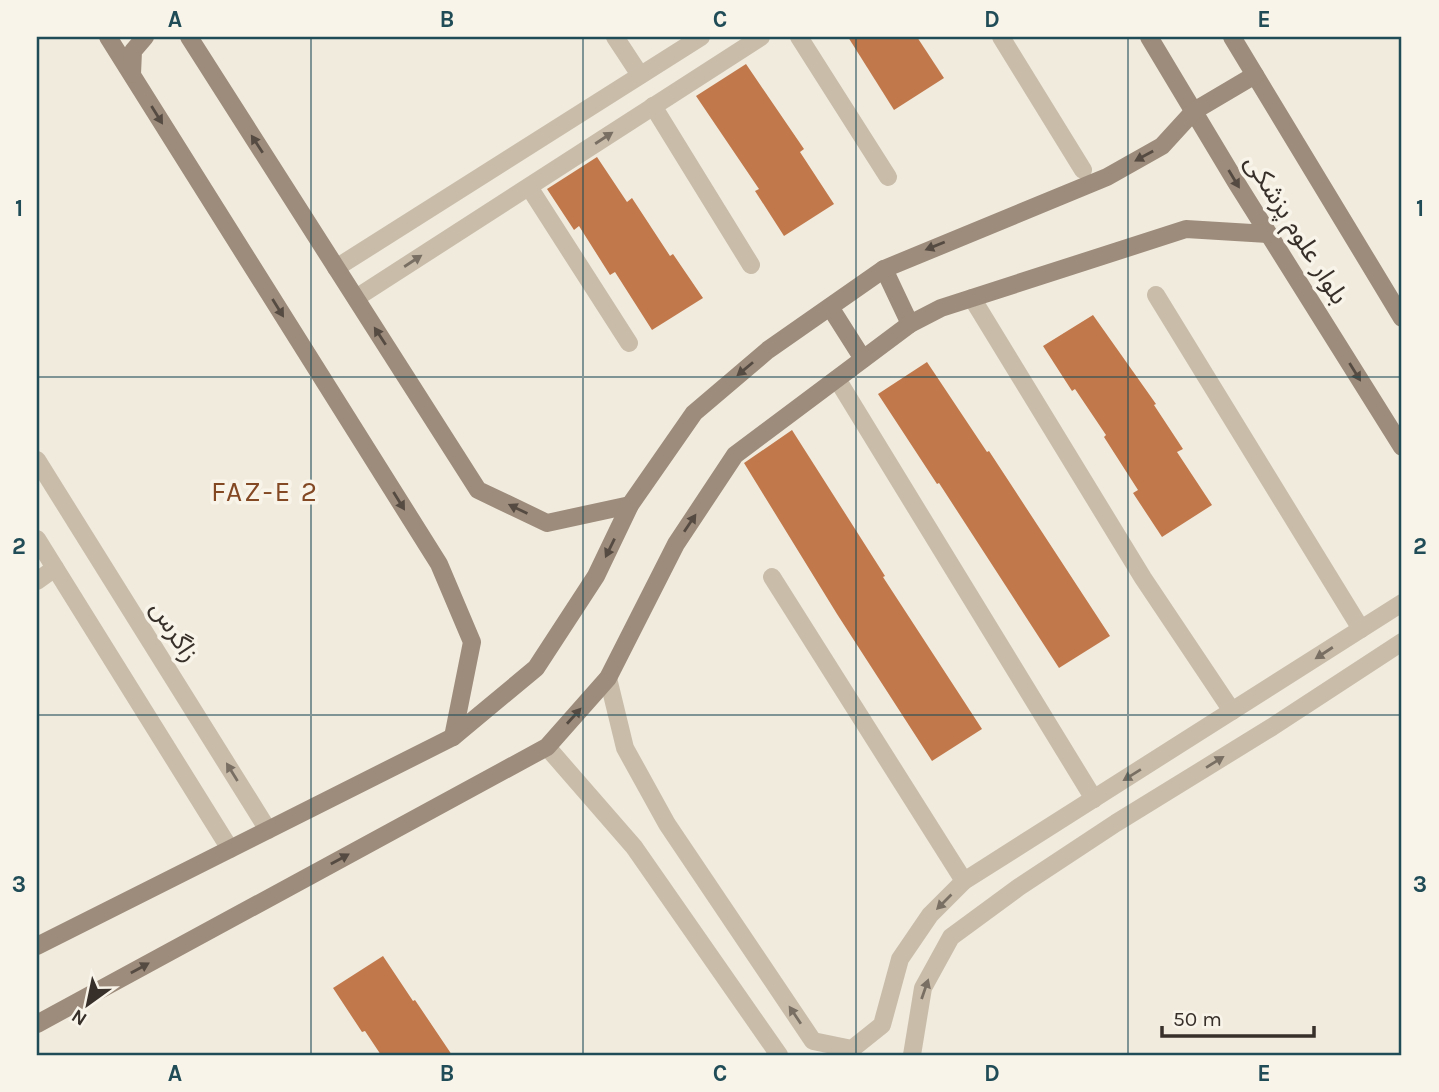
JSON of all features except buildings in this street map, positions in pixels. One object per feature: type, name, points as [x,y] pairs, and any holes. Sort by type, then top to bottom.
[{"type":"street","points":[[108,37],[439,564],[472,642],[453,737]]},
{"type":"street","points":[[132,75],[132,51],[145,37]]},
{"type":"street","points":[[615,37],[640,75]]},
{"type":"street","points":[[336,268],[701,37]]},
{"type":"street","points":[[356,298],[761,37]]},
{"type":"street","points":[[799,37],[888,177]]},
{"type":"street","points":[[1001,37],[1083,170]]},
{"type":"street","name":"بلوار علوم پزشکی","points":[[1149,37],[1268,234],[1402,447]]},
{"type":"street","name":"بلوار علوم پزشکی","points":[[1231,37],[1402,318]]},
{"type":"street","points":[[188,39],[478,490],[547,523],[631,505]]},
{"type":"street","points":[[37,946],[453,737],[536,668],[596,576],[631,505],[694,413],[768,350],[884,269],[1107,177],[1162,146],[1194,111],[1255,75]]},
{"type":"street","points":[[653,106],[751,265]]},
{"type":"street","points":[[528,187],[629,343]]},
{"type":"street","points":[[37,1024],[547,747],[608,678],[676,544],[735,455],[910,324],[941,308],[1186,229],[1268,234]]},
{"type":"street","points":[[884,269],[910,324]]},
{"type":"street","points":[[1156,295],[1361,629]]},
{"type":"street","points":[[972,298],[1143,578],[1232,711]]},
{"type":"street","points":[[830,307],[863,359]]},
{"type":"street","points":[[837,379],[1094,799]]},
{"type":"street","name":"زاگرس","points":[[37,460],[268,830]]},
{"type":"street","points":[[37,539],[230,849]]},
{"type":"street","points":[[37,581],[55,568]]},
{"type":"street","points":[[772,577],[964,881]]},
{"type":"street","points":[[608,678],[625,748],[667,824],[813,1041],[852,1049],[882,1025],[900,959],[930,915],[964,881],[1402,603]]},
{"type":"street","points":[[912,1055],[923,988],[951,937],[1116,823],[1272,727],[1402,642]]},
{"type":"street","points":[[547,747],[634,847],[779,1055]]},
{"type":"district","name":"FAZ-E 2","points":[[265,491]]}]
